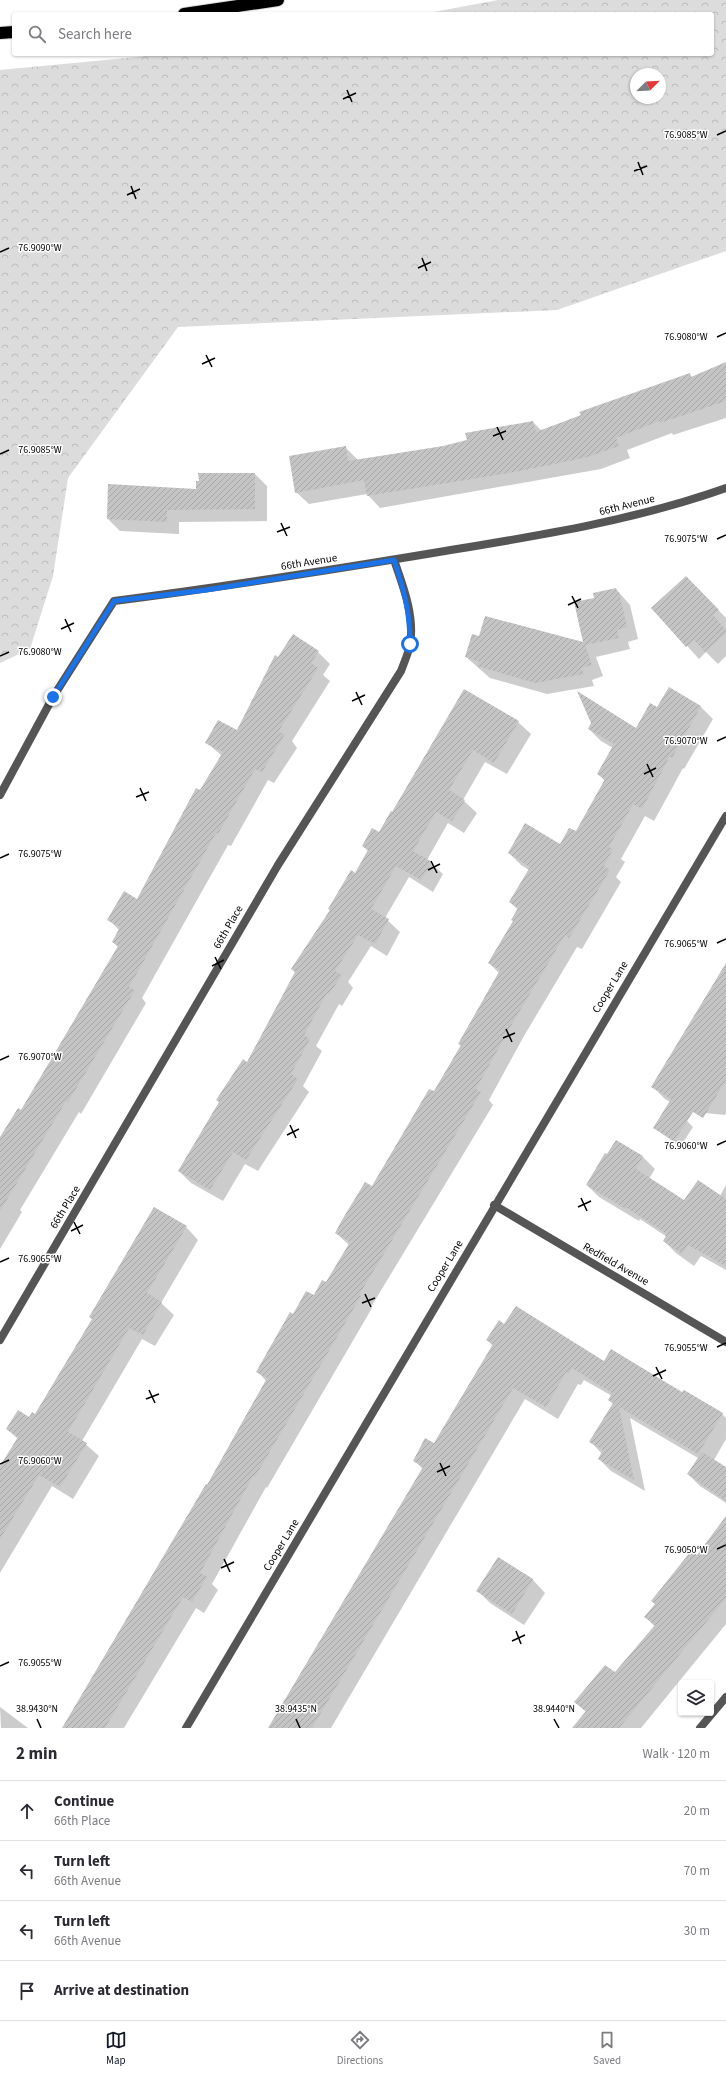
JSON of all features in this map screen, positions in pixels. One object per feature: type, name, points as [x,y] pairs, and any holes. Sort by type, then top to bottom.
[{"type":"highway","points":[[197,12],[278,0]]},
{"type":"highway","points":[[0,34],[12,32]]},
{"type":"street","name":"66th Avenue","points":[[0,795],[53,697],[114,601],[206,590],[394,560],[577,528],[697,498],[726,488]]},
{"type":"street","name":"66th Place","points":[[0,1340],[278,865],[401,671],[410,644],[410,618],[403,587],[394,560]]},
{"type":"street","name":"Cooper Lane","points":[[186,1728],[494,1205],[726,816]]},
{"type":"street","name":"Redfield Avenue","points":[[494,1205],[726,1342]]},
{"type":"street","points":[[700,1728],[726,1696]]},
{"type":"green space","points":[[498,0],[726,0],[726,251],[557,310],[178,327],[68,478],[53,576],[30,649],[0,663],[0,70],[147,56],[714,56],[714,12],[434,12]]},
{"type":"building","points":[[726,362],[726,401],[660,423],[659,421],[616,438],[619,446],[588,457],[520,471],[367,496],[364,480],[295,493],[289,456],[346,446],[348,461],[443,446],[467,440],[465,433],[533,421],[536,432],[581,415],[579,412],[690,373],[691,377]]},
{"type":"building","points":[[198,473],[255,473],[255,509],[167,510],[167,522],[107,519],[108,484],[196,489],[196,481],[199,481]]},
{"type":"building","points":[[686,576],[719,610],[713,615],[726,630],[726,633],[705,652],[694,640],[686,647],[651,608]]},
{"type":"building","points":[[616,588],[617,592],[619,592],[627,627],[617,630],[619,638],[585,645],[592,665],[581,668],[584,674],[535,683],[477,666],[480,662],[465,657],[472,634],[479,636],[485,616],[583,642],[574,602],[594,598],[593,593]]},
{"type":"building","points":[[293,634],[319,651],[311,663],[318,668],[280,729],[279,732],[285,734],[262,772],[255,769],[218,834],[216,833],[129,987],[135,990],[68,1102],[66,1101],[0,1211],[0,1137],[18,1108],[21,1110],[118,946],[112,942],[120,927],[107,920],[124,891],[137,899],[196,788],[200,790],[223,752],[205,743],[218,720],[237,730],[275,655],[278,657]]},
{"type":"building","points":[[669,687],[701,706],[672,758],[670,756],[642,809],[633,804],[609,847],[613,849],[604,866],[610,870],[569,938],[565,935],[512,1024],[476,1089],[481,1092],[359,1295],[361,1296],[255,1477],[253,1476],[200,1573],[207,1577],[192,1602],[183,1597],[105,1728],[62,1728],[206,1484],[207,1485],[267,1378],[256,1372],[290,1312],[293,1314],[306,1291],[314,1295],[322,1280],[326,1282],[350,1242],[335,1233],[342,1220],[365,1182],[372,1186],[429,1089],[434,1091],[461,1045],[458,1044],[500,970],[488,963],[513,921],[511,920],[518,908],[509,902],[530,867],[508,853],[525,823],[560,844],[569,828],[576,831],[605,779],[597,774],[614,744],[588,729],[591,723],[577,691],[636,728],[650,703],[657,707]]},
{"type":"building","points":[[464,689],[519,721],[494,763],[473,750],[449,790],[465,800],[452,821],[436,812],[413,851],[432,862],[421,880],[396,866],[371,909],[389,919],[375,944],[358,935],[335,971],[342,975],[329,994],[327,993],[304,1035],[310,1039],[291,1074],[298,1079],[246,1160],[233,1152],[210,1190],[178,1171],[219,1102],[216,1100],[243,1059],[247,1062],[295,972],[291,969],[330,910],[328,909],[351,870],[355,873],[368,850],[362,846],[372,828],[379,832]]},
{"type":"building","points":[[726,963],[726,1080],[703,1118],[693,1112],[674,1141],[653,1128],[671,1099],[651,1087]]},
{"type":"building","points":[[616,1140],[643,1156],[636,1169],[684,1200],[698,1180],[726,1199],[726,1266],[688,1245],[682,1254],[663,1241],[667,1234],[627,1208],[626,1209],[586,1185],[605,1153],[607,1154]]},
{"type":"building","points":[[154,1207],[187,1226],[147,1293],[162,1302],[143,1335],[129,1328],[68,1432],[87,1443],[60,1487],[39,1475],[0,1539],[0,1466],[18,1437],[6,1429],[18,1410],[29,1417],[32,1412],[35,1414],[92,1319],[89,1317]]},
{"type":"building","points":[[516,1306],[604,1361],[611,1349],[682,1392],[684,1390],[723,1413],[698,1454],[619,1407],[634,1480],[598,1459],[603,1450],[589,1442],[613,1403],[608,1400],[612,1393],[572,1368],[569,1374],[566,1372],[546,1407],[513,1388],[312,1728],[268,1728],[423,1467],[413,1461],[425,1438],[434,1443],[493,1344],[486,1340],[499,1320],[504,1324]]},
{"type":"building","points":[[702,1452],[726,1467],[726,1501],[687,1474]]},
{"type":"building","points":[[726,1516],[726,1598],[619,1728],[572,1728],[586,1711],[574,1702],[605,1665],[615,1672],[655,1625],[644,1617],[655,1604],[651,1601],[691,1551],[697,1555]]},
{"type":"building","points":[[498,1557],[533,1579],[512,1614],[476,1591]]},
{"type":"route","points":[[53,697],[114,601],[206,590],[394,560],[403,587],[410,618],[410,644]]}]
